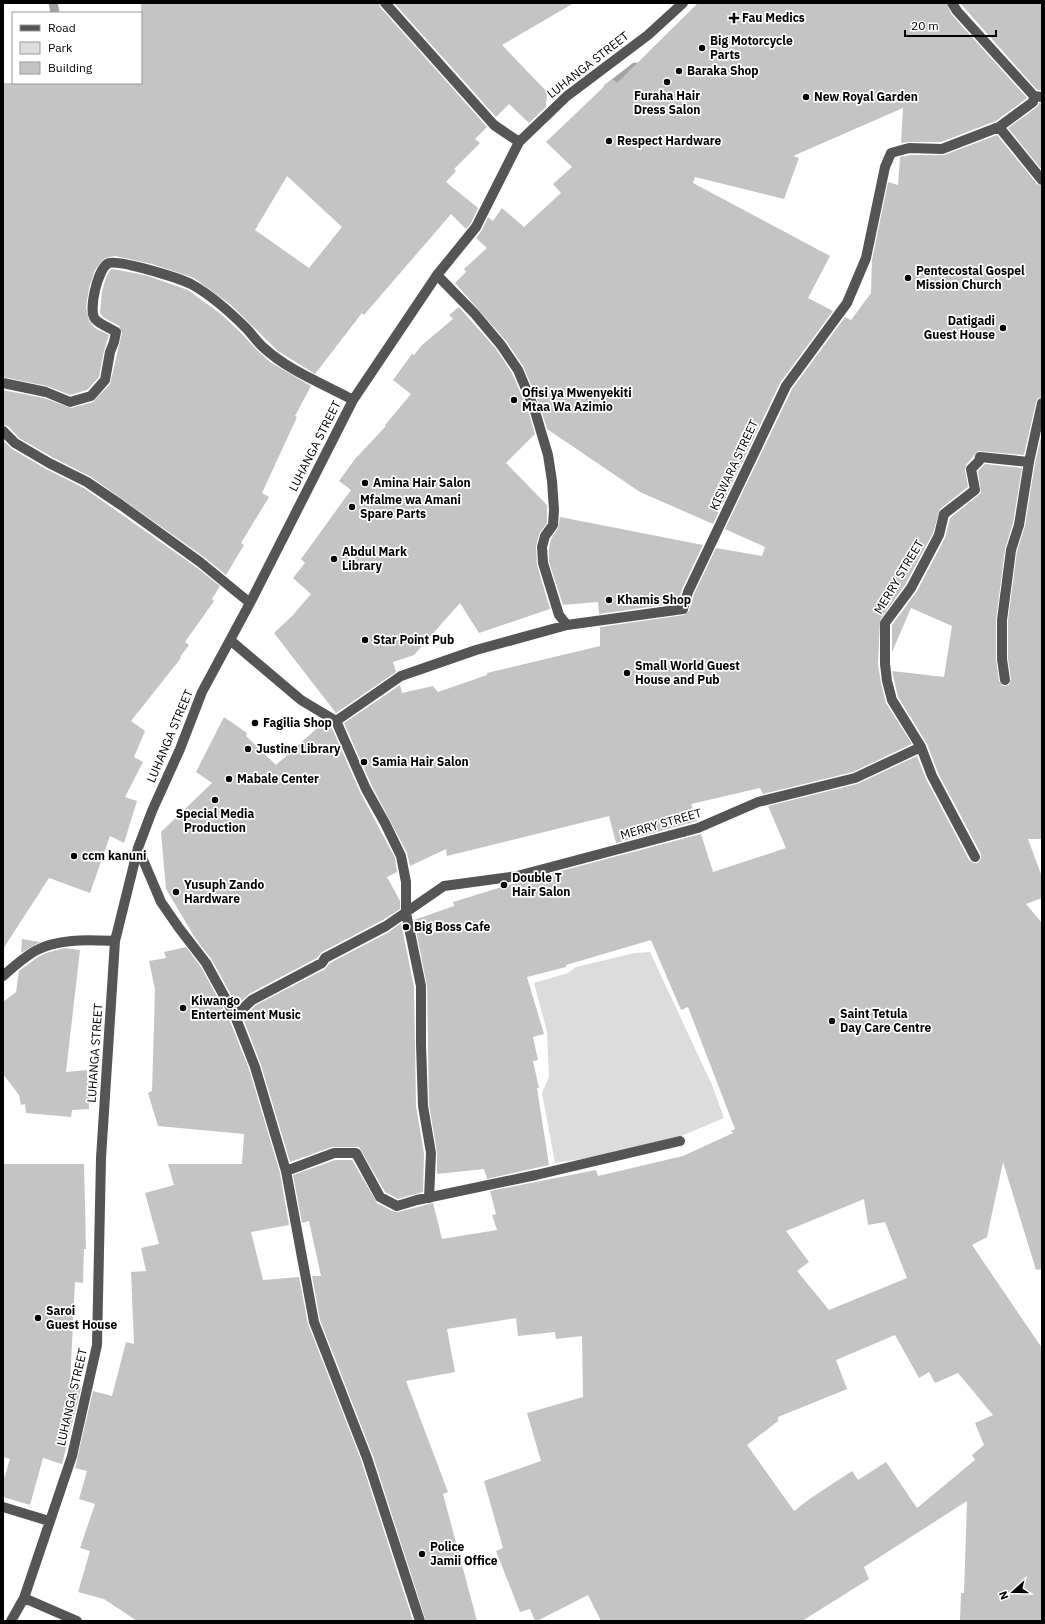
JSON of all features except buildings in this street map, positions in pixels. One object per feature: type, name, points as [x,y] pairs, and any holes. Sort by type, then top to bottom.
[{"type":"street","points":[[386,3],[494,125],[519,142]]},
{"type":"street","name":"LUHANGA STREET","points":[[11,1621],[24,1598],[72,1456],[97,1345],[101,1158],[115,941],[138,848],[152,810],[180,749],[202,692],[250,603],[353,400],[437,275],[476,227],[519,142],[567,96],[648,35],[683,3]]},
{"type":"street","points":[[952,3],[957,11],[1038,97]]},
{"type":"street","name":"KISWARA STREET","points":[[336,721],[401,676],[514,638],[567,625],[683,609],[688,592],[786,386],[846,303],[866,258],[885,167],[891,153],[909,148],[942,149],[999,127],[1038,97]]},
{"type":"street","points":[[999,127],[1032,170],[1042,180]]},
{"type":"street","points":[[3,383],[46,392],[70,402],[91,396],[105,380],[110,352],[116,332],[95,319],[92,311],[100,272],[104,266],[110,263],[150,270],[190,284],[219,304],[246,328],[263,348],[288,366],[353,400]]},
{"type":"street","points":[[437,275],[476,314],[501,345],[518,370],[534,408],[548,455],[554,510],[553,525],[545,536],[542,547],[543,563],[559,615],[567,625]]},
{"type":"street","points":[[1005,680],[1002,659],[1004,604],[1011,550],[1019,525],[1029,462],[1042,403]]},
{"type":"street","points":[[3,430],[16,443],[49,463],[87,482],[121,505],[184,550],[250,603]]},
{"type":"street","name":"MERRY STREET","points":[[975,857],[932,776],[921,747],[892,700],[887,681],[885,664],[885,623],[911,588],[939,534],[944,514],[975,490],[971,469],[980,457],[1029,462]]},
{"type":"street","points":[[230,640],[301,700],[336,721],[366,789],[401,856],[406,882],[406,912],[421,986],[420,1044],[423,1106],[431,1153],[428,1198]]},
{"type":"street","name":"MERRY STREET","points":[[235,1016],[252,1000],[322,963],[326,958],[386,926],[444,886],[517,876],[698,828],[758,802],[855,778],[921,747]]},
{"type":"street","points":[[138,848],[161,902],[206,963],[235,1016],[255,1067],[286,1171],[314,1322],[367,1458],[420,1621]]},
{"type":"street","points":[[3,976],[20,961],[36,950],[50,945],[83,940],[115,941]]},
{"type":"street","points":[[286,1171],[334,1153],[356,1153],[380,1197],[397,1206],[680,1141]]},
{"type":"street","points":[[3,1507],[49,1521]]},
{"type":"street","points":[[24,1598],[77,1621]]},
{"type":"green space","points":[[650,952],[712,1085],[724,1118],[653,1148],[555,1163],[542,1093],[549,1077],[547,1032],[534,983],[568,973],[576,967],[635,953]]},
{"type":"waterway","points":[[53,3],[55,12]]},
{"type":"waterway","points":[[608,88],[635,67]]},
{"type":"place","name":"Fau Medics","points":[[734,18]]},
{"type":"place","name":"Big Motorcycle Parts","points":[[702,48]]},
{"type":"place","name":"Baraka Shop","points":[[679,71]]},
{"type":"place","name":"Furaha Hair Dress Salon","points":[[667,82]]},
{"type":"place","name":"New Royal Garden","points":[[806,97]]},
{"type":"place","name":"Respect Hardware","points":[[609,141]]},
{"type":"place","name":"Pentecostal Gospel Mission Church","points":[[908,278]]},
{"type":"place","name":"Datigadi Guest House","points":[[1003,328]]},
{"type":"place","name":"Ofisi ya Mwenyekiti Mtaa Wa Azimio","points":[[514,400]]},
{"type":"place","name":"Amina Hair Salon","points":[[365,483]]},
{"type":"place","name":"Mfalme wa Amani Spare Parts","points":[[352,507]]},
{"type":"place","name":"Abdul Mark Library","points":[[334,559]]},
{"type":"place","name":"Khamis Shop","points":[[609,600]]},
{"type":"place","name":"Star Point Pub","points":[[365,640]]},
{"type":"place","name":"Small World Guest House and Pub","points":[[627,673]]},
{"type":"place","name":"Fagilia Shop","points":[[255,723]]},
{"type":"place","name":"Justine Library","points":[[248,749]]},
{"type":"place","name":"Samia Hair Salon","points":[[364,762]]},
{"type":"place","name":"Mabale Center","points":[[229,779]]},
{"type":"place","name":"Special Media Production","points":[[215,800]]},
{"type":"place","name":"ccm kanuni","points":[[74,856]]},
{"type":"place","name":"Double T Hair Salon","points":[[504,885]]},
{"type":"place","name":"Yusuph Zando Hardware","points":[[176,892]]},
{"type":"place","name":"Big Boss Cafe","points":[[406,927]]},
{"type":"place","name":"Kiwango Enterteiment Music","points":[[183,1008]]},
{"type":"place","name":"Saint Tetula Day Care Centre","points":[[832,1021]]},
{"type":"place","name":"Saroi Guest House","points":[[38,1318]]},
{"type":"place","name":"Police Jamii Office","points":[[422,1554]]}]
